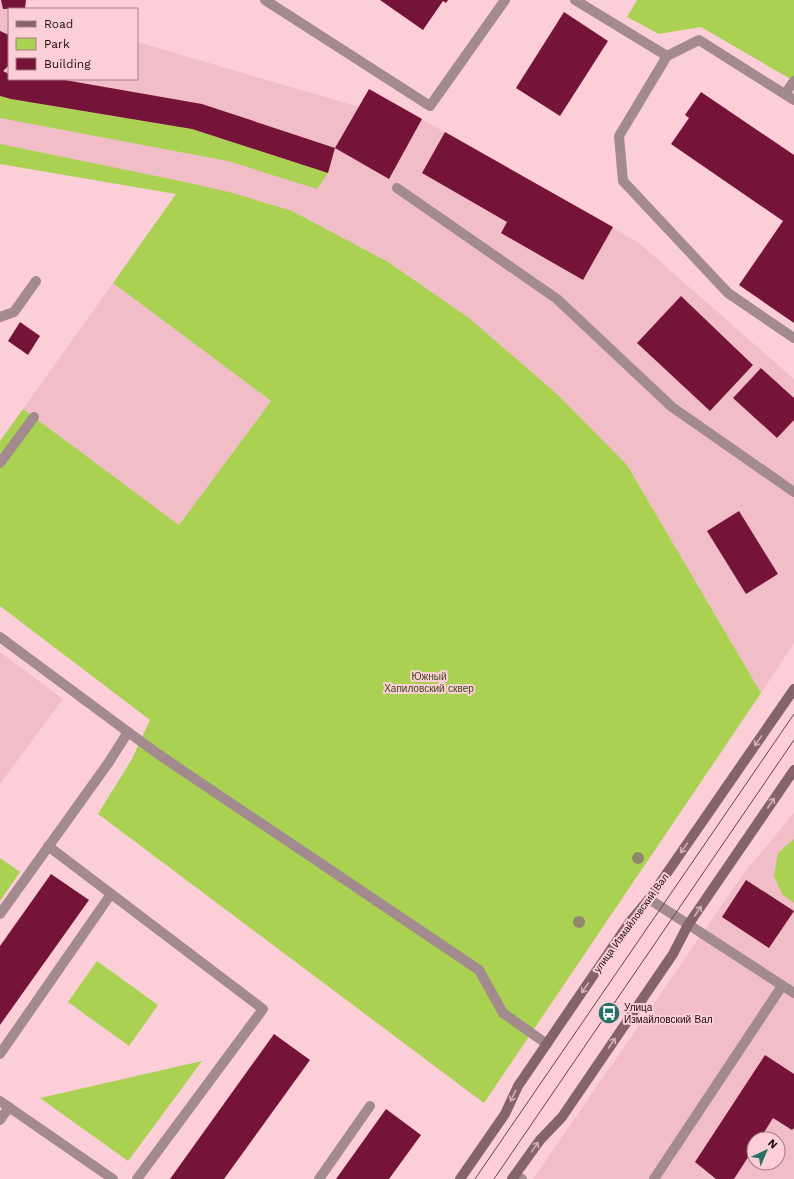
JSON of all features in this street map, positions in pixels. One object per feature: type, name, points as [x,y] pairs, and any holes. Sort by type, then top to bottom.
[{"type":"main road","name":"улица Измайловский Вал","points":[[460,1179],[505,1114],[518,1086],[628,923],[649,899],[794,689]]},
{"type":"main road","points":[[517,1178],[540,1140],[562,1117],[673,954],[688,925],[794,770]]},
{"type":"lane","points":[[265,0],[430,106],[505,0]]},
{"type":"lane","points":[[575,0],[667,56]]},
{"type":"lane","points":[[794,81],[790,97],[699,40],[667,56],[619,136],[623,181],[728,293],[794,338]]},
{"type":"lane","points":[[396,188],[557,299],[672,407],[794,492]]},
{"type":"lane","points":[[0,317],[14,312],[36,281]]},
{"type":"lane","points":[[0,463],[34,417]]},
{"type":"lane","points":[[0,637],[158,754],[479,970],[503,1014],[547,1044]]},
{"type":"lane","points":[[0,914],[109,762],[128,732]]},
{"type":"lane","points":[[48,846],[263,1009],[137,1179]]},
{"type":"lane","points":[[0,1054],[111,894]]},
{"type":"lane","points":[[649,899],[794,993]]},
{"type":"lane","points":[[654,1179],[782,986]]},
{"type":"lane","points":[[0,1101],[113,1179]]},
{"type":"lane","points":[[319,1179],[370,1106]]},
{"type":"lane","points":[[0,1120],[9,1107]]},
{"type":"shaded area","points":[[0,0],[26,0],[25,8],[8,8],[8,80],[138,80],[138,42],[359,107],[369,89],[639,243],[794,379],[794,643],[761,693],[627,465],[292,211],[0,164]]},
{"type":"shaded area","points":[[113,283],[271,401],[179,525],[23,409]]},
{"type":"shaded area","points":[[0,652],[63,699],[0,784]]},
{"type":"shaded area","points":[[794,813],[794,1179],[533,1179],[744,873]]},
{"type":"green space","points":[[637,0],[794,0],[794,81],[701,27],[659,34],[627,17]]},
{"type":"green space","points":[[0,96],[192,129],[328,173],[317,189],[228,161],[0,118]]},
{"type":"green space","name":"Южный Хапиловский сквер","points":[[0,144],[233,193],[292,211],[388,262],[469,318],[558,395],[627,465],[761,693],[484,1103],[98,814],[132,759],[150,720],[0,606],[0,441],[23,409],[179,525],[271,401],[113,283],[176,194],[0,164]]},
{"type":"green space","points":[[794,839],[794,903],[782,894],[774,876],[778,853]]},
{"type":"green space","points":[[0,858],[20,872],[0,901]]},
{"type":"green space","points":[[97,961],[158,1005],[129,1046],[68,1002]]},
{"type":"green space","points":[[202,1061],[128,1161],[40,1098]]},
{"type":"building","points":[[1,0],[26,0],[25,8],[3,9]]},
{"type":"building","points":[[380,0],[448,0],[446,3],[443,1],[423,30]]},
{"type":"building","points":[[564,12],[608,41],[560,116],[516,88]]},
{"type":"building","points":[[0,31],[8,35],[8,66],[3,71],[8,74],[8,80],[65,80],[202,104],[335,148],[328,173],[192,129],[0,96]]},
{"type":"building","points":[[369,89],[422,119],[389,179],[335,148]]},
{"type":"building","points":[[701,92],[794,155],[794,323],[739,285],[783,221],[671,144],[689,118],[685,115]]},
{"type":"building","points":[[445,132],[613,227],[583,280],[501,233],[507,222],[422,173]]},
{"type":"building","points":[[681,296],[753,365],[710,411],[637,343]]},
{"type":"building","points":[[20,322],[40,336],[28,355],[8,341]]},
{"type":"building","points":[[761,368],[794,398],[794,420],[777,438],[733,398]]},
{"type":"building","points":[[739,511],[778,574],[746,594],[707,531]]},
{"type":"building","points":[[51,874],[89,900],[0,1025],[0,946]]},
{"type":"building","points":[[746,880],[794,911],[769,948],[722,917]]},
{"type":"building","points":[[274,1034],[310,1060],[224,1179],[170,1179]]},
{"type":"building","points":[[765,1055],[794,1074],[794,1128],[792,1130],[773,1118],[765,1131],[746,1131],[746,1160],[734,1179],[716,1179],[695,1162]]},
{"type":"building","points":[[386,1109],[421,1135],[389,1179],[336,1179]]},
{"type":"tram line","points":[[475,1179],[794,714]]},
{"type":"tram line","points":[[494,1179],[794,740]]},
{"type":"place","name":"Улица Измайловский Вал","points":[[609,1013]]}]
